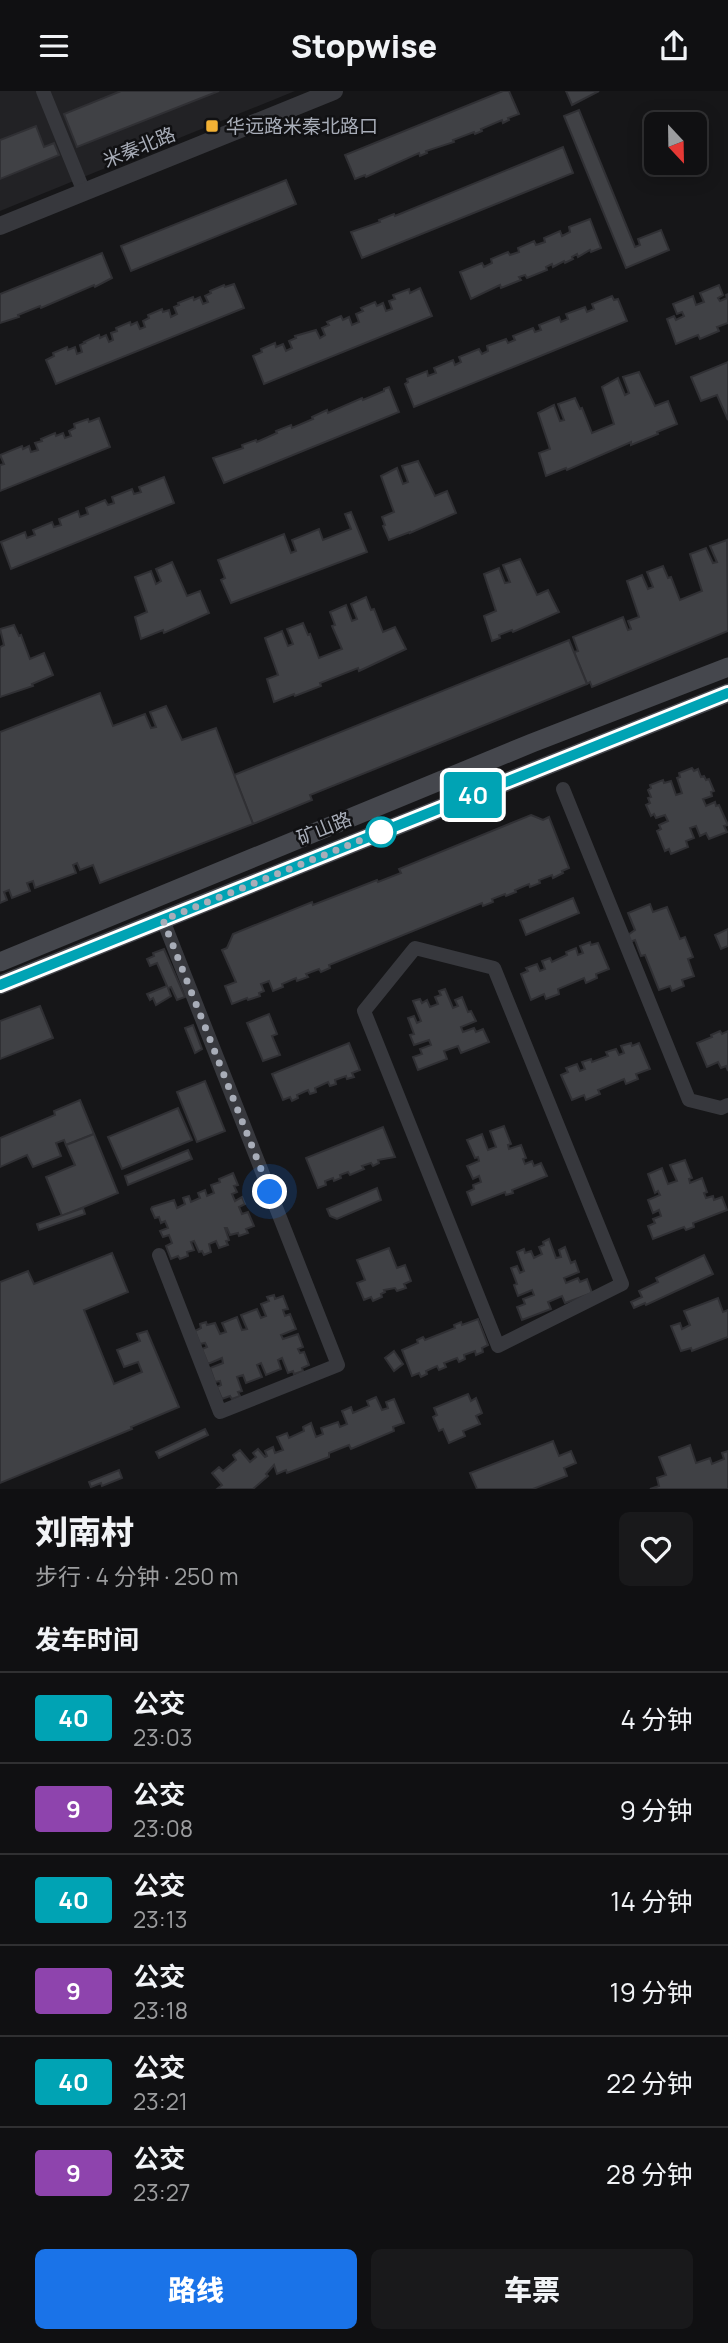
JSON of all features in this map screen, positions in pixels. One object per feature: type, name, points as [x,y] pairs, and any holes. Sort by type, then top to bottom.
[{"type":"main road","name":"矿山路","points":[[0,962],[531,743],[728,667]]},
{"type":"main road","name":"矿山路","points":[[0,985],[728,693]]},
{"type":"street","points":[[43,91],[84,192]]},
{"type":"street","name":"米秦北路","points":[[0,226],[334,91]]},
{"type":"street","points":[[563,789],[690,1100],[721,1108],[728,1105]]},
{"type":"street","points":[[159,1255],[220,1412],[338,1365],[163,920]]},
{"type":"street","points":[[415,948],[494,968],[622,1284],[498,1346],[364,1011],[415,948]]},
{"type":"shaded area","points":[[0,91],[295,91],[0,211]]},
{"type":"building","points":[[121,91],[219,91],[77,147],[64,114]]},
{"type":"building","points":[[503,91],[509,91],[519,114],[503,123],[502,120],[475,134],[474,132],[426,151],[427,153],[420,156],[419,153],[366,177],[365,175],[355,179],[345,155]]},
{"type":"building","points":[[566,91],[599,91],[572,105]]},
{"type":"building","points":[[579,110],[635,247],[640,245],[638,239],[661,230],[669,250],[626,268],[564,116]]},
{"type":"building","points":[[36,126],[44,147],[54,143],[59,155],[0,179],[0,140]]},
{"type":"building","points":[[563,147],[573,173],[362,258],[351,232]]},
{"type":"building","points":[[286,180],[296,204],[131,271],[121,246]]},
{"type":"building","points":[[590,219],[601,248],[591,252],[590,250],[578,257],[577,254],[565,263],[564,261],[553,267],[552,264],[546,267],[547,270],[527,278],[525,275],[519,277],[521,280],[501,288],[500,285],[471,299],[460,272],[482,263],[484,267],[492,263],[491,259],[508,252],[510,255],[519,252],[518,248],[534,241],[536,245],[545,242],[544,238],[560,231],[562,236],[570,232],[569,227]]},
{"type":"building","points":[[102,253],[112,278],[0,323],[0,294]]},
{"type":"building","points":[[234,284],[244,308],[56,384],[46,360],[54,356],[53,353],[67,347],[68,350],[75,347],[77,354],[82,352],[80,345],[99,335],[100,338],[106,335],[109,342],[113,340],[111,333],[117,331],[116,328],[137,322],[140,329],[145,327],[143,321],[149,318],[148,315],[162,309],[163,312],[169,310],[171,317],[177,314],[174,307],[179,305],[178,303],[200,297],[203,304],[208,302],[205,296],[211,293],[210,291]]},
{"type":"building","points":[[719,285],[723,295],[718,298],[720,301],[727,298],[728,294],[728,323],[717,327],[719,331],[700,339],[698,335],[676,344],[667,319],[674,316],[676,320],[684,316],[682,312],[677,314],[673,304],[693,296],[696,305],[704,302],[700,293]]},
{"type":"building","points":[[420,288],[432,316],[264,384],[253,356],[262,352],[261,349],[275,343],[276,347],[283,344],[286,351],[292,348],[289,341],[296,338],[295,336],[316,330],[320,338],[325,335],[322,328],[329,325],[327,322],[341,316],[343,320],[349,317],[352,325],[359,322],[356,314],[363,311],[361,308],[375,302],[377,306],[383,303],[386,311],[392,309],[389,301],[395,299],[393,295],[409,289],[410,293]]},
{"type":"building","points":[[612,296],[614,300],[618,299],[627,321],[414,407],[405,384],[407,379],[427,371],[428,376],[436,373],[434,368],[453,360],[455,365],[461,362],[459,357],[479,349],[482,354],[488,351],[487,346],[506,339],[508,343],[515,340],[513,336],[533,328],[535,332],[541,330],[539,325],[559,317],[561,322],[568,319],[566,314],[585,307],[587,312],[594,309],[592,304]]},
{"type":"building","points":[[728,362],[728,420],[717,395],[701,401],[691,377]]},
{"type":"building","points":[[639,372],[655,406],[668,401],[677,424],[631,445],[631,442],[567,470],[566,468],[546,476],[539,453],[550,449],[538,413],[554,405],[560,421],[564,420],[558,404],[575,398],[592,433],[614,424],[602,387],[618,378],[625,395],[629,393],[623,377]]},
{"type":"building","points":[[389,387],[399,412],[224,483],[213,458],[243,448],[242,445],[256,440],[257,442],[291,425],[292,428],[327,410],[328,413],[362,398],[363,400]]},
{"type":"building","points":[[99,418],[110,447],[0,491],[0,465],[4,464],[0,455],[22,446],[23,449],[29,446],[31,452],[38,450],[35,443],[42,441],[41,439],[55,433],[56,436],[63,433],[65,438],[71,436],[69,431],[75,428],[74,424]]},
{"type":"building","points":[[418,461],[435,496],[447,491],[456,513],[389,540],[382,517],[394,512],[381,476],[397,468],[403,484],[408,482],[402,466]]},
{"type":"building","points":[[164,477],[174,503],[11,569],[1,542],[25,532],[27,538],[35,535],[33,530],[52,522],[54,527],[61,525],[59,519],[78,511],[80,517],[88,514],[86,508],[105,500],[108,505],[114,503],[112,497],[132,489],[134,494],[141,492],[139,487]]},
{"type":"building","points":[[351,512],[367,552],[231,603],[221,580],[225,578],[218,560],[284,534],[291,553],[296,551],[292,540],[319,529],[323,540],[351,529],[345,514]]},
{"type":"building","points":[[727,540],[728,631],[592,687],[590,682],[587,684],[574,652],[578,651],[573,637],[623,617],[628,630],[631,629],[628,621],[639,617],[627,581],[642,575],[648,589],[653,587],[647,572],[663,566],[668,578],[671,577],[680,600],[702,591],[690,554],[706,548],[713,563],[717,562],[710,546]]},
{"type":"building","points":[[520,559],[537,595],[548,590],[559,612],[513,632],[512,630],[499,635],[500,638],[492,641],[484,616],[496,611],[484,574],[499,568],[505,583],[510,582],[503,565]]},
{"type":"building","points":[[172,562],[187,596],[200,591],[209,613],[164,633],[163,630],[141,639],[135,617],[147,612],[135,577],[151,571],[156,584],[161,581],[156,569]]},
{"type":"building","points":[[366,597],[383,632],[395,627],[406,649],[359,671],[358,668],[320,683],[321,686],[274,702],[267,679],[278,675],[265,638],[282,631],[288,646],[293,644],[287,629],[303,623],[319,658],[342,649],[332,626],[335,625],[330,612],[346,605],[352,621],[357,619],[351,604]]},
{"type":"building","points":[[14,625],[30,659],[44,653],[53,675],[32,684],[33,686],[0,697],[0,647],[4,645],[0,629]]},
{"type":"building","points":[[569,640],[587,684],[310,795],[312,800],[253,824],[234,775]]},
{"type":"building","points":[[100,693],[113,726],[145,714],[151,728],[156,727],[150,712],[166,706],[182,740],[216,728],[253,824],[100,883],[93,865],[80,870],[77,863],[73,865],[76,873],[35,888],[33,881],[27,883],[30,891],[12,898],[9,890],[4,892],[7,900],[0,903],[0,732]]},
{"type":"building","points":[[692,768],[694,771],[698,769],[701,777],[709,779],[714,791],[711,792],[712,796],[703,799],[706,806],[715,802],[716,806],[719,805],[728,825],[724,826],[727,832],[709,839],[706,833],[700,836],[696,826],[690,828],[694,838],[686,841],[688,847],[671,854],[669,849],[665,851],[657,831],[661,829],[659,825],[668,821],[665,815],[656,818],[654,814],[651,816],[646,805],[650,803],[648,798],[651,797],[648,790],[650,785],[663,780],[664,783],[671,781],[676,795],[682,793],[677,778],[680,777],[679,773]]},
{"type":"building","points":[[531,815],[543,820],[549,817],[569,868],[562,871],[563,873],[539,880],[540,883],[530,887],[529,884],[515,890],[516,892],[492,899],[493,902],[483,906],[482,903],[329,965],[330,968],[321,972],[319,969],[306,974],[308,977],[297,981],[296,978],[273,991],[269,981],[261,984],[264,991],[259,993],[260,996],[232,1004],[225,986],[236,982],[222,950],[227,948],[233,934],[312,902],[313,905],[401,873],[399,869]]},
{"type":"building","points":[[573,898],[579,913],[526,935],[520,920]]},
{"type":"building","points":[[650,904],[653,912],[667,907],[680,939],[685,937],[693,957],[688,959],[694,976],[682,980],[684,986],[672,991],[670,986],[659,990],[645,955],[641,956],[635,940],[630,942],[628,935],[635,930],[628,913]]},
{"type":"building","points":[[728,929],[728,946],[721,949],[715,935]]},
{"type":"building","points":[[590,942],[591,945],[598,943],[609,969],[596,974],[597,978],[586,983],[584,978],[558,989],[559,994],[546,999],[544,994],[531,1000],[521,974],[528,971],[526,968],[537,964],[540,971],[545,969],[542,961],[550,958],[552,962],[576,948],[578,955],[583,953],[580,946]]},
{"type":"building","points":[[164,949],[185,997],[177,1000],[171,987],[168,988],[171,996],[156,1005],[153,998],[150,1000],[147,994],[167,986],[157,963],[150,966],[147,959],[154,956],[153,953]]},
{"type":"building","points":[[445,989],[453,1008],[458,1006],[455,1000],[462,997],[468,1012],[471,1011],[476,1021],[461,1027],[463,1032],[474,1028],[476,1032],[483,1029],[489,1042],[461,1053],[458,1046],[444,1051],[447,1059],[418,1070],[413,1057],[422,1054],[420,1049],[431,1045],[429,1040],[414,1045],[410,1035],[414,1034],[408,1018],[414,1016],[417,1023],[421,1021],[413,1001],[420,999],[422,1003],[427,1000],[430,1007],[438,1004],[435,997],[441,995],[439,991]]},
{"type":"building","points":[[40,1006],[53,1038],[0,1059],[0,1021]]},
{"type":"building","points":[[269,1014],[277,1034],[272,1036],[280,1055],[263,1061],[247,1023]]},
{"type":"building","points":[[193,1025],[202,1049],[195,1053],[185,1028]]},
{"type":"building","points":[[720,1031],[722,1034],[728,1031],[728,1071],[726,1066],[721,1068],[718,1062],[707,1067],[697,1043]]},
{"type":"building","points":[[349,1043],[360,1070],[352,1073],[354,1077],[347,1079],[346,1076],[335,1080],[336,1084],[330,1086],[328,1082],[315,1088],[316,1092],[310,1094],[308,1090],[297,1095],[298,1098],[292,1101],[290,1097],[283,1100],[272,1074]]},
{"type":"building","points":[[631,1043],[632,1046],[639,1043],[650,1069],[636,1074],[638,1079],[626,1084],[624,1079],[598,1090],[600,1094],[586,1100],[584,1095],[572,1100],[561,1075],[568,1072],[566,1068],[577,1064],[580,1071],[585,1069],[582,1062],[591,1059],[592,1062],[608,1056],[606,1052],[616,1049],[619,1055],[624,1053],[621,1046]]},
{"type":"building","points":[[205,1081],[225,1131],[197,1142],[177,1092]]},
{"type":"building","points":[[80,1100],[94,1134],[66,1145],[64,1140],[56,1143],[61,1156],[33,1167],[27,1155],[0,1167],[0,1138],[55,1115],[54,1111]]},
{"type":"building","points":[[178,1108],[192,1140],[122,1169],[108,1137]]},
{"type":"building","points":[[504,1126],[511,1144],[508,1145],[509,1149],[521,1145],[526,1158],[523,1159],[525,1164],[532,1161],[534,1166],[541,1163],[547,1176],[512,1190],[513,1193],[506,1195],[505,1192],[472,1205],[467,1192],[474,1189],[473,1185],[481,1182],[479,1176],[473,1179],[467,1166],[479,1161],[467,1140],[482,1134],[488,1150],[496,1147],[490,1131]]},
{"type":"building","points":[[383,1127],[395,1157],[378,1160],[379,1163],[373,1166],[371,1163],[362,1166],[364,1169],[350,1175],[348,1172],[340,1175],[341,1178],[334,1181],[333,1178],[325,1181],[326,1185],[318,1188],[306,1158]]},
{"type":"building","points":[[94,1134],[118,1193],[62,1216],[46,1177],[75,1165],[66,1145]]},
{"type":"building","points":[[188,1150],[192,1159],[128,1185],[125,1176]]},
{"type":"building","points":[[685,1160],[692,1178],[689,1179],[690,1183],[702,1178],[707,1192],[704,1193],[706,1198],[713,1196],[714,1200],[722,1197],[727,1210],[693,1223],[694,1227],[686,1230],[684,1227],[653,1239],[648,1226],[655,1223],[653,1219],[661,1216],[659,1210],[653,1213],[648,1200],[660,1195],[658,1191],[655,1193],[648,1174],[662,1168],[668,1184],[677,1181],[670,1165]]},
{"type":"building","points":[[233,1173],[238,1185],[234,1186],[237,1192],[232,1194],[235,1201],[242,1197],[245,1204],[239,1207],[242,1214],[248,1212],[254,1226],[246,1229],[248,1233],[239,1236],[238,1233],[230,1235],[225,1228],[228,1245],[219,1248],[216,1241],[209,1244],[211,1252],[204,1255],[202,1251],[199,1252],[194,1241],[191,1242],[194,1250],[187,1252],[188,1256],[171,1259],[166,1246],[172,1243],[169,1235],[163,1237],[160,1231],[168,1228],[165,1221],[161,1223],[159,1217],[155,1218],[152,1207],[174,1200],[177,1208],[185,1204],[183,1198],[189,1196],[191,1202],[200,1198],[198,1193],[205,1190],[207,1196],[214,1193],[211,1185]]},
{"type":"building","points":[[377,1188],[381,1200],[337,1219],[330,1216],[327,1209]]},
{"type":"building","points":[[83,1208],[85,1214],[39,1230],[37,1224]]},
{"type":"building","points":[[549,1239],[556,1258],[561,1257],[559,1250],[565,1247],[571,1263],[575,1261],[579,1272],[564,1278],[566,1283],[578,1278],[580,1282],[587,1279],[592,1293],[565,1303],[562,1296],[548,1302],[551,1309],[522,1320],[517,1307],[525,1304],[523,1299],[534,1295],[532,1290],[518,1296],[511,1268],[517,1266],[520,1273],[524,1271],[517,1252],[524,1249],[525,1253],[531,1251],[534,1258],[542,1254],[539,1247]]},
{"type":"building","points":[[389,1248],[397,1268],[405,1265],[411,1281],[404,1284],[406,1288],[397,1291],[395,1288],[384,1290],[382,1297],[373,1301],[371,1297],[364,1300],[357,1283],[365,1280],[357,1260]]},
{"type":"building","points":[[112,1253],[128,1292],[84,1310],[114,1384],[142,1372],[138,1362],[124,1367],[117,1350],[140,1341],[137,1334],[147,1331],[179,1407],[0,1483],[0,1282],[28,1271],[34,1284]]},
{"type":"building","points":[[704,1255],[713,1274],[634,1308],[631,1302],[642,1297],[639,1291],[658,1282],[656,1278]]},
{"type":"building","points":[[274,1295],[275,1299],[283,1296],[288,1309],[283,1310],[285,1316],[290,1314],[296,1329],[281,1335],[283,1339],[298,1334],[303,1347],[298,1349],[300,1353],[304,1352],[309,1365],[302,1368],[303,1371],[288,1373],[282,1358],[278,1360],[281,1369],[266,1375],[261,1363],[257,1365],[262,1377],[246,1383],[243,1375],[237,1377],[242,1391],[238,1392],[240,1396],[222,1399],[217,1387],[221,1385],[220,1381],[215,1382],[210,1368],[223,1363],[222,1358],[208,1364],[202,1349],[207,1347],[205,1343],[200,1344],[195,1331],[201,1328],[200,1324],[206,1322],[207,1325],[215,1323],[220,1334],[226,1332],[222,1323],[237,1317],[242,1330],[247,1329],[241,1315],[257,1309],[261,1318],[266,1316],[261,1304],[269,1301],[267,1297]]},
{"type":"building","points":[[718,1298],[723,1312],[728,1310],[728,1337],[692,1351],[691,1348],[681,1351],[671,1326],[680,1323],[682,1329],[690,1325],[684,1311]]},
{"type":"building","points":[[478,1319],[488,1345],[482,1348],[483,1352],[476,1355],[475,1351],[464,1355],[465,1359],[459,1362],[457,1358],[444,1363],[446,1367],[439,1370],[437,1366],[426,1371],[427,1374],[421,1377],[419,1373],[412,1376],[402,1350],[418,1343],[417,1340],[423,1337],[425,1340],[455,1328],[454,1325],[461,1322],[462,1325]]},
{"type":"building","points":[[394,1351],[403,1364],[394,1371],[385,1358]]},
{"type":"building","points":[[468,1394],[471,1401],[476,1398],[482,1413],[476,1416],[480,1424],[463,1431],[465,1436],[449,1443],[443,1429],[439,1431],[433,1417],[437,1415],[434,1408]]},
{"type":"building","points":[[376,1397],[382,1410],[388,1408],[386,1402],[394,1399],[404,1423],[393,1427],[394,1431],[351,1449],[349,1445],[329,1453],[329,1457],[287,1473],[286,1470],[277,1474],[274,1465],[266,1474],[268,1476],[253,1489],[217,1489],[222,1485],[212,1473],[219,1467],[223,1471],[236,1460],[233,1455],[240,1450],[250,1462],[256,1457],[253,1453],[258,1449],[265,1457],[265,1451],[273,1447],[275,1453],[283,1450],[277,1437],[287,1433],[289,1438],[304,1431],[303,1427],[311,1423],[316,1437],[323,1434],[321,1428],[338,1422],[340,1427],[347,1424],[342,1411],[351,1407],[353,1413],[369,1406],[367,1401]]},
{"type":"building","points":[[205,1429],[208,1435],[159,1458],[156,1452]]},
{"type":"building","points":[[553,1441],[559,1456],[571,1451],[576,1463],[564,1468],[567,1476],[533,1489],[477,1489],[470,1473]]},
{"type":"building","points":[[690,1445],[696,1463],[710,1458],[712,1464],[724,1459],[722,1453],[728,1451],[728,1489],[650,1489],[659,1486],[657,1478],[666,1475],[659,1457]]},
{"type":"building","points":[[119,1470],[122,1478],[102,1486],[101,1483],[91,1487],[89,1482]]},
{"type":"bus line","name":"40","points":[[0,985],[728,693]]},
{"type":"place","name":"华远路米秦北路口","points":[[212,126]]},
{"type":"route","points":[[270,1192],[163,920],[381,832]]}]
